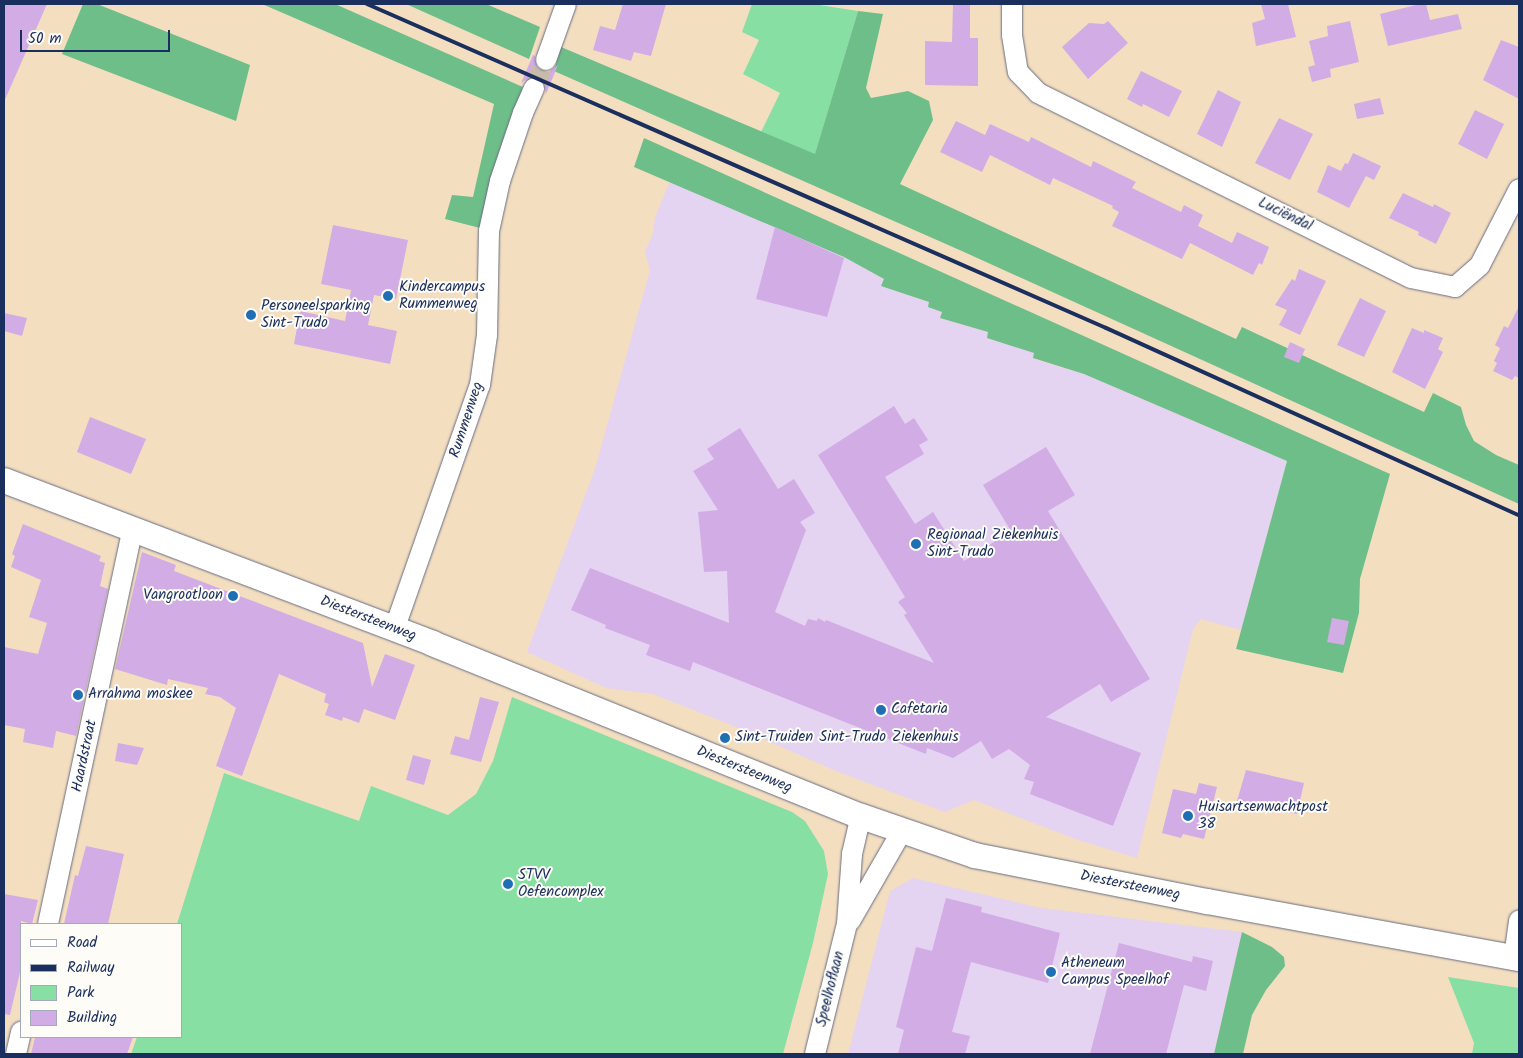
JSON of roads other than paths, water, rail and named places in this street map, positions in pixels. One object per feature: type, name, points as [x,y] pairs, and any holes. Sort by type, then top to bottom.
[{"type":"main road","name":"Diestersteenweg","points":[[4,480],[394,630],[860,816],[974,855],[1046,871],[1516,958]]},
{"type":"street","points":[[546,60],[566,4]]},
{"type":"street","name":"Luciëndal","points":[[1012,4],[1012,34],[1018,72],[1038,93],[1411,278],[1455,287],[1480,265],[1519,189]]},
{"type":"street","name":"Rummenweg","points":[[394,630],[480,385],[487,335],[489,230],[500,181],[523,112],[534,88]]},
{"type":"street","name":"Haardstraat","points":[[48,923],[133,529]]},
{"type":"street","name":"Speelhoflaan","points":[[815,1054],[847,924],[852,854],[860,816]]},
{"type":"street","name":"Speelhoflaan","points":[[847,924],[902,831]]},
{"type":"street","name":"Diestersteenweg","points":[[1516,958],[1519,920]]},
{"type":"street","points":[[16,1054],[20,1036]]},
{"type":"tunnel","points":[[534,88],[546,60]]},
{"type":"railway","points":[[367,4],[1106,328],[1519,515]]},
{"type":"place","name":"Kindercampus Rummenweg","points":[[388,296]]},
{"type":"place","name":"Personeelsparking Sint-Trudo","points":[[251,315]]},
{"type":"place","name":"Regionaal Ziekenhuis Sint-Trudo","points":[[916,544]]},
{"type":"place","name":"Vangrootloon","points":[[233,596]]},
{"type":"place","name":"Arrahma moskee","points":[[78,695]]},
{"type":"place","name":"Cafetaria","points":[[881,710]]},
{"type":"place","name":"Sint-Truiden Sint-Trudo Ziekenhuis","points":[[725,738]]},
{"type":"place","name":"Huisartsenwachtpost 38","points":[[1188,816]]},
{"type":"place","name":"STVV Oefencomplex","points":[[508,884]]},
{"type":"place","name":"Atheneum Campus Speelhof","points":[[1051,972]]}]
